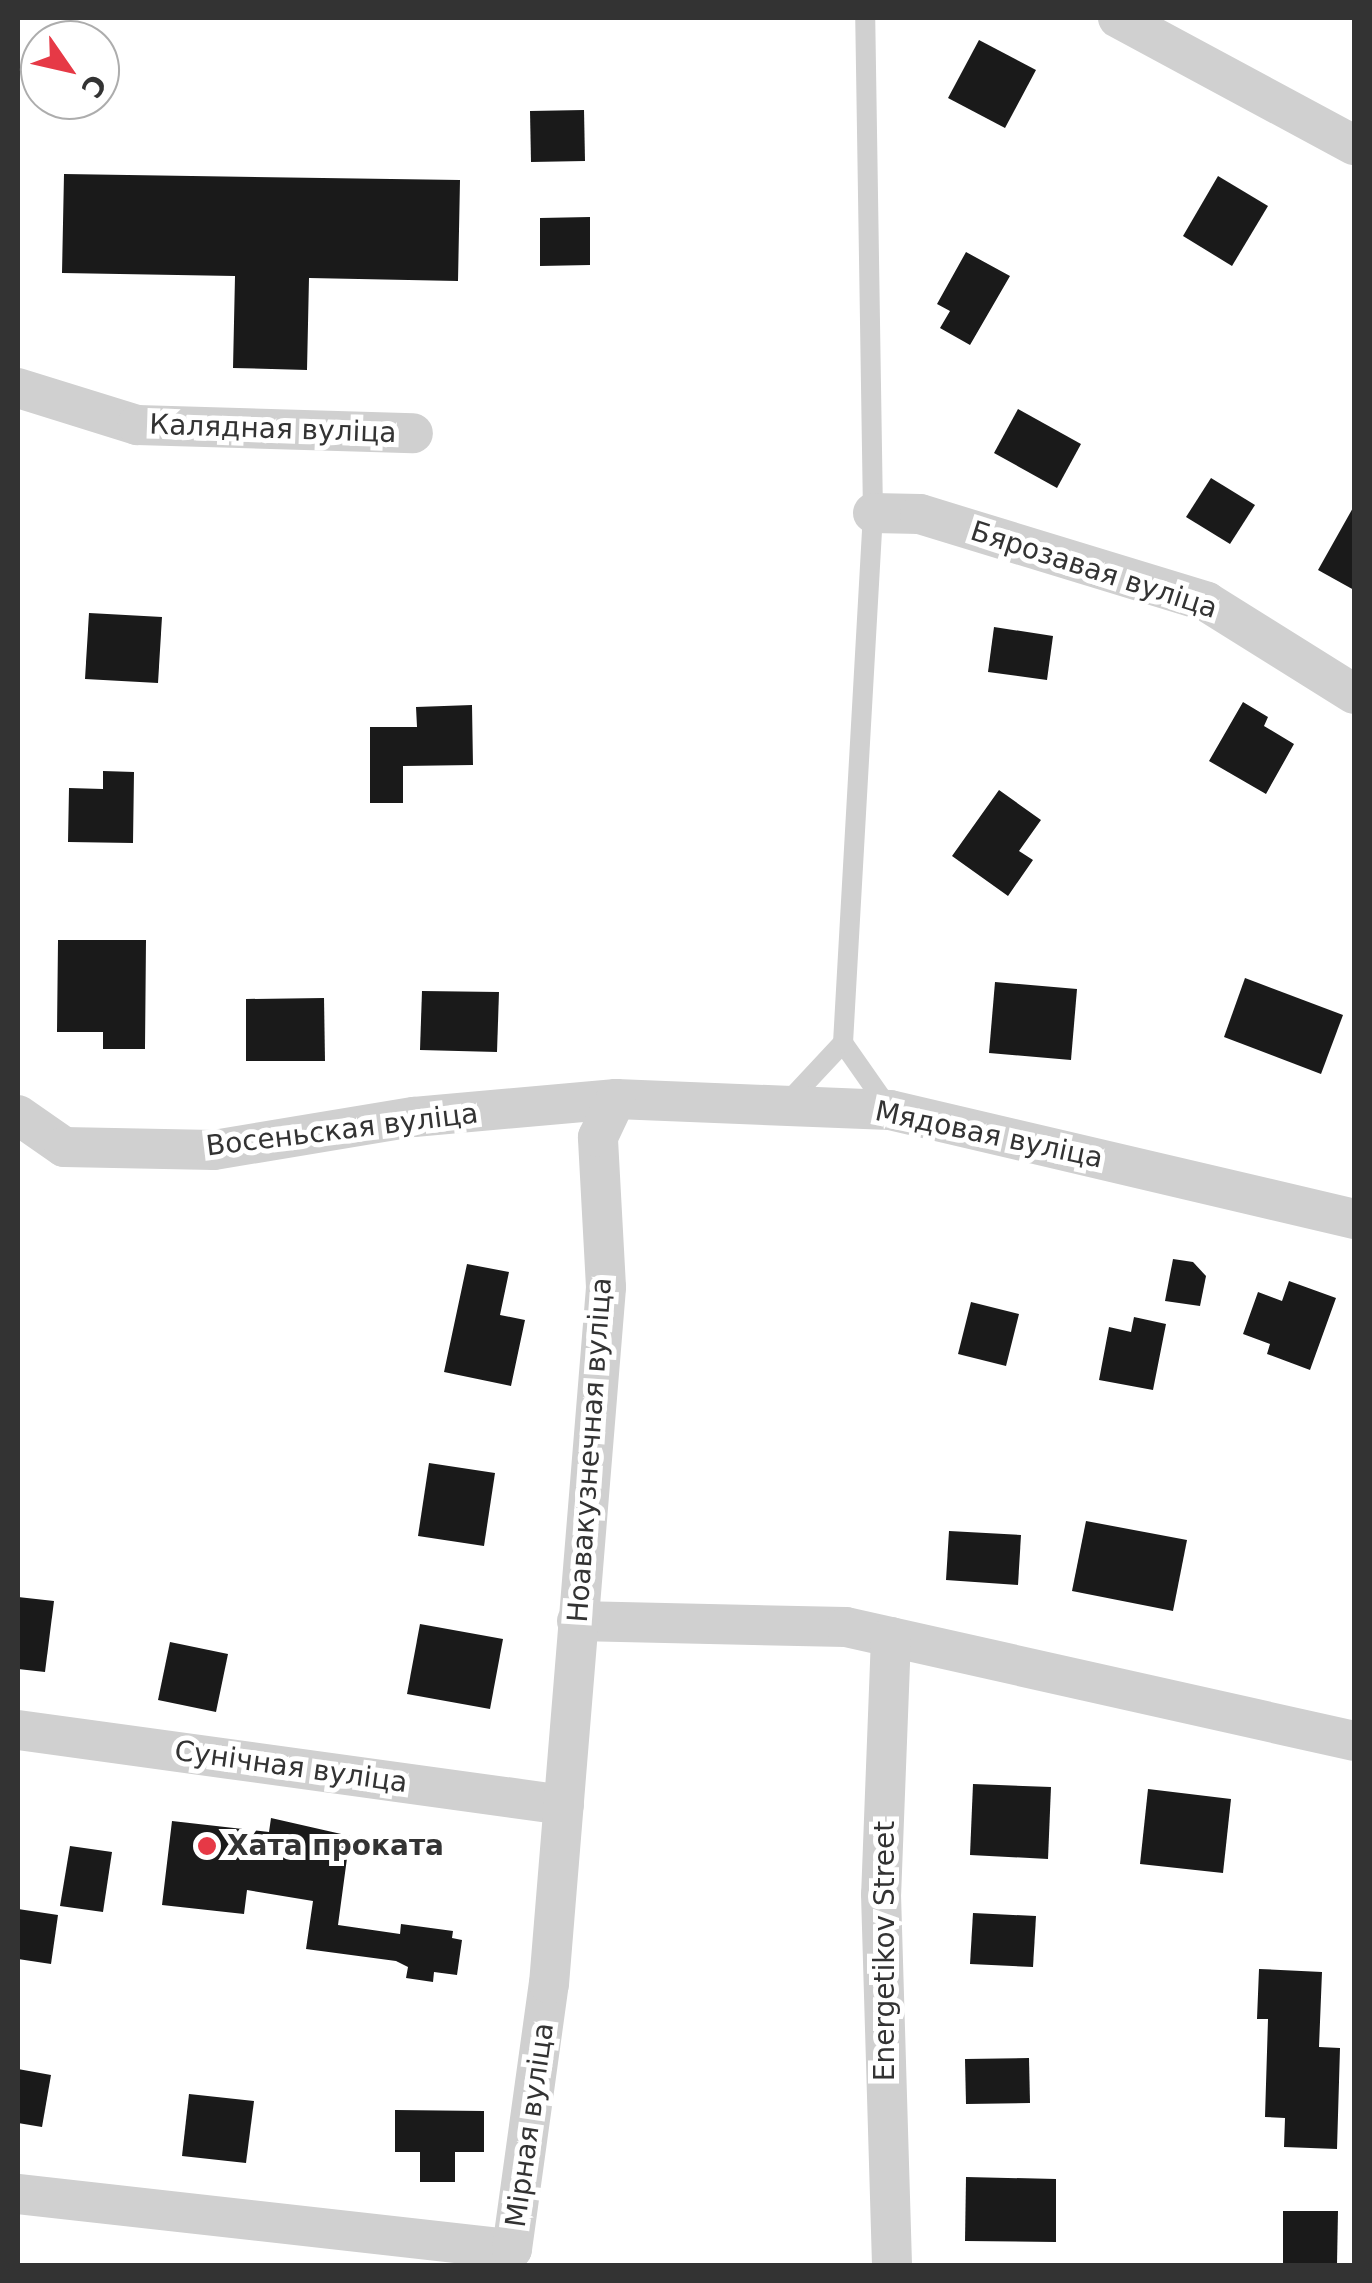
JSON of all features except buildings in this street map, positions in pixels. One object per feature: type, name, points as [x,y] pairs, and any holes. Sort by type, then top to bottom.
[{"type":"street","points":[[1118,18],[1354,145]]},
{"type":"street","name":"Калядная вуліца","points":[[18,388],[137,425],[413,433]]},
{"type":"street","name":"Бярозавая вуліца","points":[[873,513],[920,514],[1208,602],[1354,694]]},
{"type":"street","name":"Мядовая вуліца","points":[[616,1099],[890,1110],[1354,1219]]},
{"type":"street","name":"Восеньская вуліца","points":[[18,1115],[64,1147],[214,1150],[414,1118],[616,1099]]},
{"type":"street","name":"Ноавакузнечная вуліца","points":[[564,1804],[606,1287],[598,1137],[616,1099]]},
{"type":"street","points":[[577,1621],[846,1627],[1354,1741]]},
{"type":"street","name":"Energetikov Street","points":[[891,1636],[881,1894],[892,2266]]},
{"type":"street","name":"Сунічная вуліца","points":[[18,1730],[564,1804]]},
{"type":"street","name":"Мірная вуліца","points":[[18,2194],[509,2257],[550,1984],[564,1804]]},
{"type":"lane","points":[[866,18],[873,513],[843,1043],[890,1110]]},
{"type":"lane","points":[[784,1106],[843,1043]]},
{"type":"place","name":"Хата проката","points":[[207,1846]]}]
